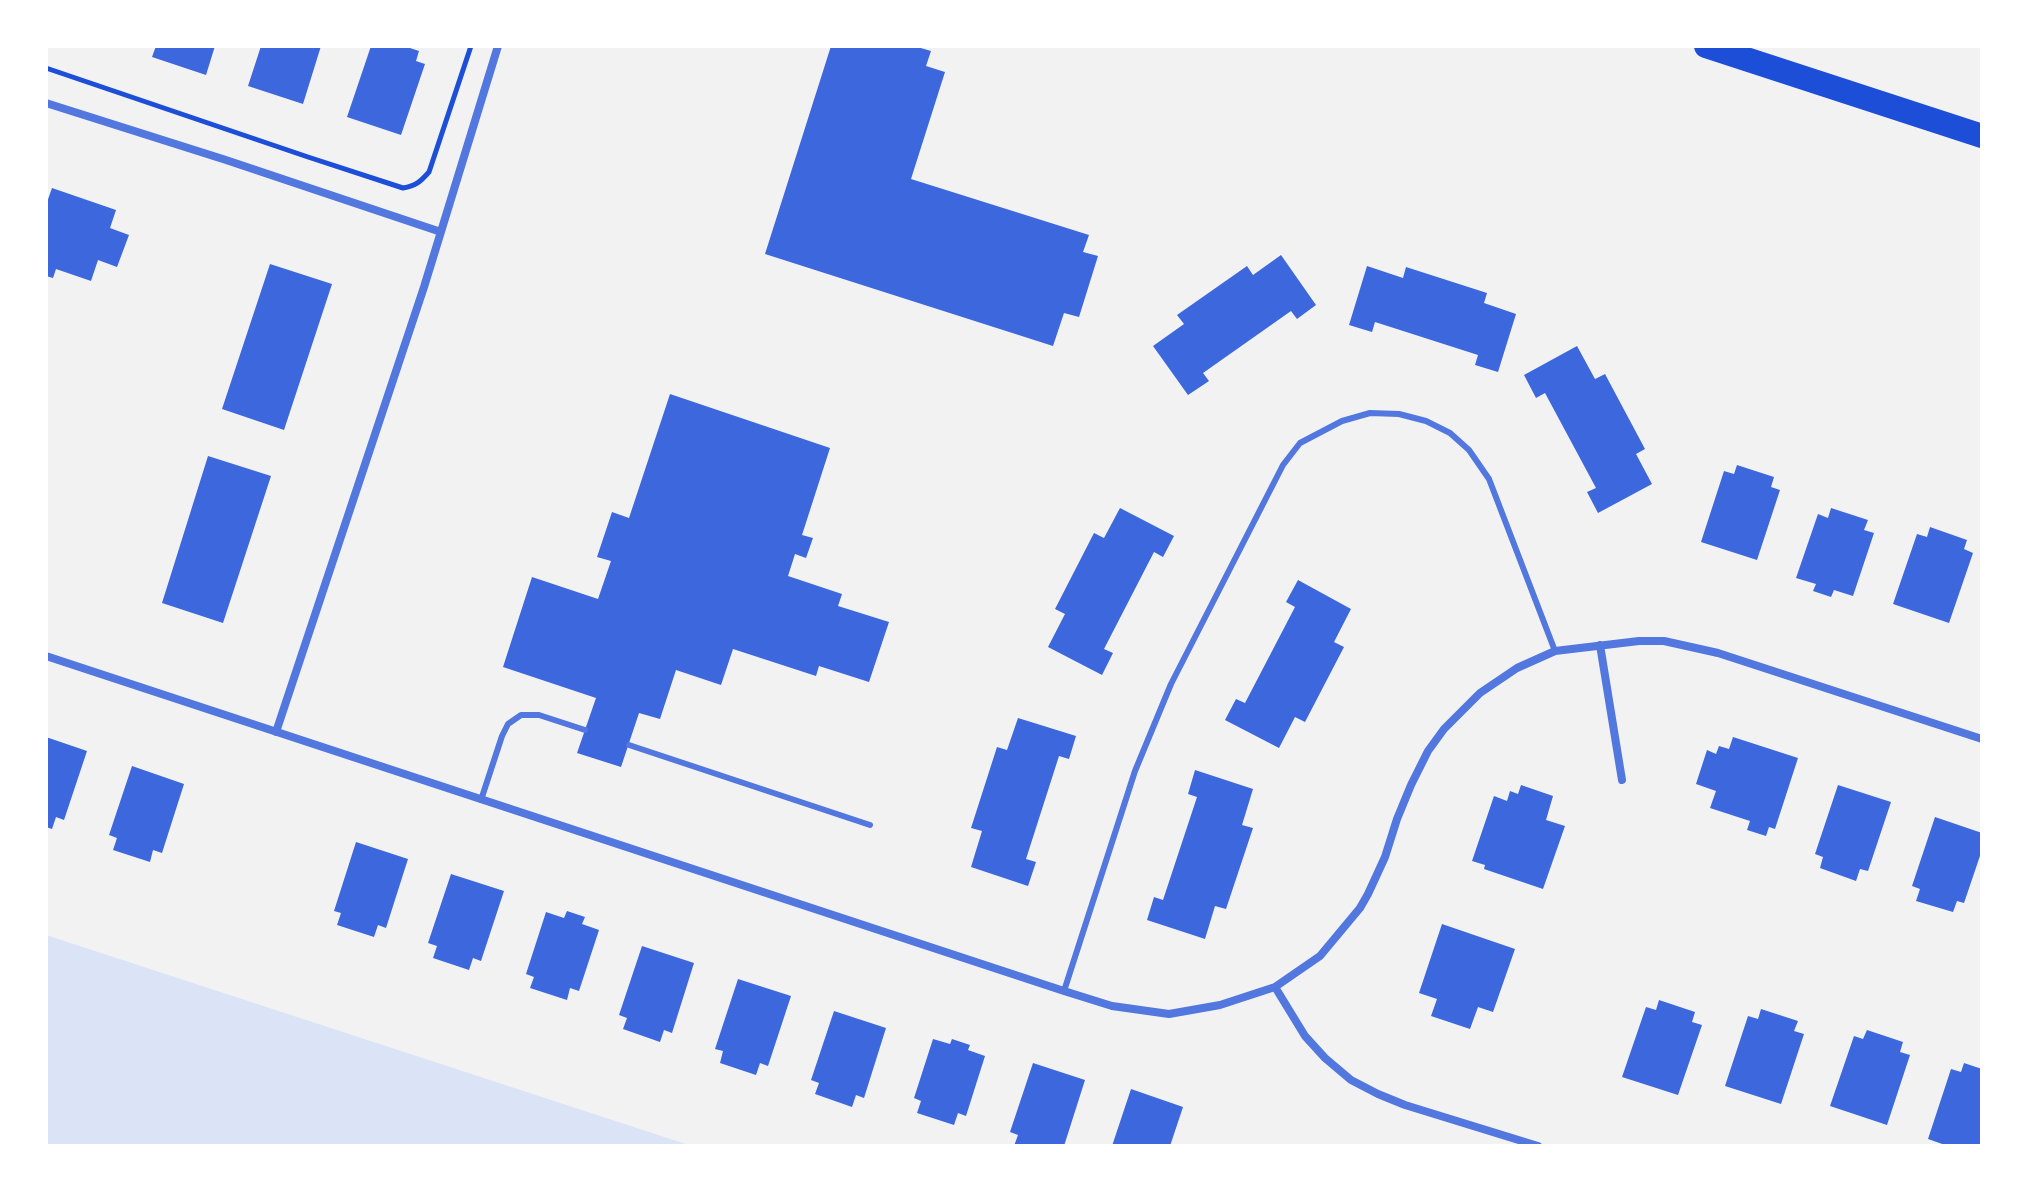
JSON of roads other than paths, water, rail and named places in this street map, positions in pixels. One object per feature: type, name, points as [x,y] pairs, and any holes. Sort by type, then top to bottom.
[{"type":"highway","points":[[1706,46],[1982,136]]},
{"type":"street","points":[[276,732],[441,232],[498,46]]},
{"type":"street","points":[[46,103],[441,232]]},
{"type":"street","points":[[46,656],[1064,991],[1112,1006],[1169,1014],[1220,1005],[1275,987],[1320,956],[1360,908],[1385,857],[1411,785],[1428,751],[1444,729],[1480,693],[1517,668],[1555,651],[1664,641],[1718,653],[1982,739]]},
{"type":"street","points":[[1600,645],[1622,780]]},
{"type":"street","points":[[1275,987],[1305,1036],[1351,1080],[1405,1105],[1538,1146]]},
{"type":"lane","points":[[1064,991],[1135,771],[1171,684],[1283,465],[1300,443],[1342,421],[1370,413],[1399,414],[1426,421],[1450,433],[1469,450],[1489,479],[1555,651]]},
{"type":"lane","points":[[481,800],[502,736],[508,724],[521,715],[539,715],[585,730]]},
{"type":"lane","points":[[629,745],[870,825]]}]
